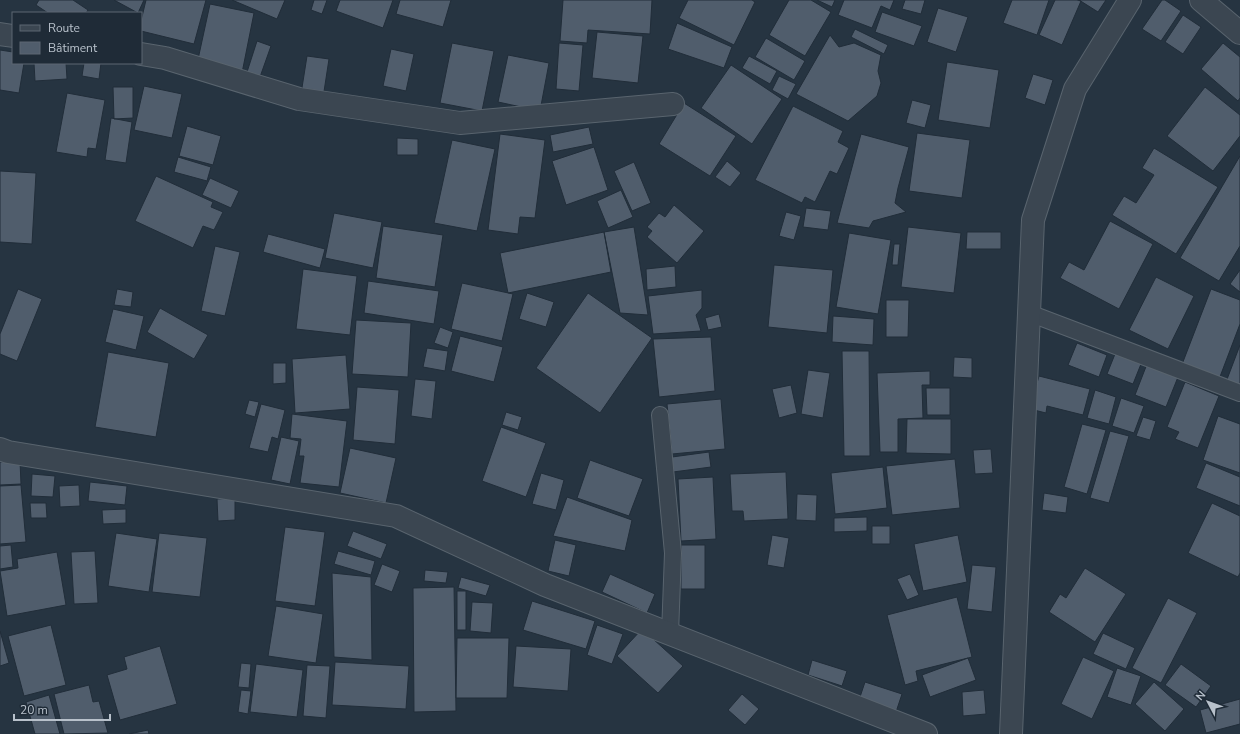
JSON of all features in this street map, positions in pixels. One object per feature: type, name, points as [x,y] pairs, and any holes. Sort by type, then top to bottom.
[{"type":"street","points":[[1011,734],[1033,220],[1074,89],[1130,0]]},
{"type":"street","points":[[1201,0],[1240,33]]},
{"type":"street","points":[[0,34],[12,36]]},
{"type":"street","points":[[142,54],[165,58],[299,98],[460,123],[673,104]]},
{"type":"street","points":[[0,449],[8,452],[396,516],[545,585],[926,734]]},
{"type":"lane","points":[[1029,313],[1240,393]]},
{"type":"lane","points":[[660,415],[673,553],[670,634]]},
{"type":"building","points":[[39,0],[73,0],[88,10],[87,12],[46,12],[36,5]]},
{"type":"building","points":[[114,0],[144,0],[138,12]]},
{"type":"building","points":[[146,0],[206,0],[194,44],[142,31],[142,17]]},
{"type":"building","points":[[232,0],[285,0],[277,19]]},
{"type":"building","points":[[314,0],[327,0],[322,14],[311,10]]},
{"type":"building","points":[[340,0],[393,0],[383,28],[336,11]]},
{"type":"building","points":[[400,0],[451,0],[443,27],[396,14]]},
{"type":"building","points":[[563,0],[652,0],[650,34],[588,30],[587,43],[560,41]]},
{"type":"building","points":[[688,0],[752,0],[755,2],[734,45],[679,18]]},
{"type":"building","points":[[789,0],[811,0],[831,12],[805,56],[769,35]]},
{"type":"building","points":[[817,0],[835,0],[832,7]]},
{"type":"building","points":[[844,0],[894,0],[890,10],[881,6],[872,28],[838,15]]},
{"type":"building","points":[[905,0],[925,0],[921,14],[902,9]]},
{"type":"building","points":[[1012,0],[1049,0],[1037,35],[1003,23]]},
{"type":"building","points":[[1055,0],[1081,1],[1062,45],[1039,35]]},
{"type":"building","points":[[1079,0],[1106,0],[1098,12]]},
{"type":"building","points":[[1162,0],[1165,0],[1181,11],[1161,41],[1142,29]]},
{"type":"building","points":[[210,4],[254,13],[242,73],[197,64]]},
{"type":"building","points":[[938,8],[968,17],[956,52],[927,42]]},
{"type":"building","points":[[882,12],[922,26],[914,46],[875,32]]},
{"type":"building","points":[[1183,15],[1201,27],[1183,54],[1165,42]]},
{"type":"building","points":[[677,23],[732,47],[724,68],[668,49]]},
{"type":"building","points":[[855,29],[888,45],[884,54],[851,37]]},
{"type":"building","points":[[597,32],[643,36],[638,83],[592,78]]},
{"type":"building","points":[[830,35],[839,47],[854,43],[881,55],[878,71],[881,83],[877,96],[848,121],[796,94]]},
{"type":"building","points":[[766,38],[805,61],[794,80],[755,57]]},
{"type":"building","points":[[257,41],[271,46],[260,77],[247,72]]},
{"type":"building","points":[[452,43],[494,51],[482,111],[440,103]]},
{"type":"building","points":[[559,43],[583,45],[579,91],[556,89]]},
{"type":"building","points":[[1223,43],[1240,57],[1240,98],[1238,101],[1201,69]]},
{"type":"building","points":[[391,49],[414,54],[406,91],[383,86]]},
{"type":"building","points":[[0,50],[12,52],[12,64],[24,64],[19,93],[0,90]]},
{"type":"building","points":[[508,55],[549,63],[540,111],[498,102]]},
{"type":"building","points":[[307,56],[329,59],[323,98],[301,94]]},
{"type":"building","points":[[749,56],[777,71],[770,84],[742,68]]},
{"type":"building","points":[[947,62],[999,70],[990,128],[938,120]]},
{"type":"building","points":[[34,64],[66,64],[67,79],[35,81]]},
{"type":"building","points":[[84,64],[101,64],[99,79],[82,76]]},
{"type":"building","points":[[731,65],[782,99],[752,144],[701,108]]},
{"type":"building","points":[[1033,74],[1053,80],[1045,105],[1025,98]]},
{"type":"building","points":[[779,76],[796,84],[788,99],[772,90]]},
{"type":"building","points":[[144,86],[182,94],[172,138],[134,130]]},
{"type":"building","points":[[113,87],[133,87],[133,118],[114,119]]},
{"type":"building","points":[[1205,87],[1240,115],[1240,136],[1213,171],[1167,136]]},
{"type":"building","points":[[67,93],[105,100],[96,149],[88,148],[87,157],[56,152]]},
{"type":"building","points":[[912,100],[931,105],[925,128],[906,123]]},
{"type":"building","points":[[684,103],[736,136],[710,176],[659,144]]},
{"type":"building","points":[[793,106],[843,131],[838,142],[849,148],[837,174],[830,171],[815,202],[805,197],[802,203],[755,180]]},
{"type":"building","points":[[111,118],[132,122],[126,163],[105,160]]},
{"type":"building","points":[[187,126],[221,136],[213,165],[179,156]]},
{"type":"building","points":[[589,127],[593,144],[553,152],[550,135]]},
{"type":"building","points":[[917,133],[970,140],[962,198],[909,191]]},
{"type":"building","points":[[500,134],[545,140],[535,218],[520,217],[518,234],[488,230]]},
{"type":"building","points":[[861,134],[909,147],[895,203],[906,212],[873,221],[869,228],[837,223]]},
{"type":"building","points":[[397,138],[418,139],[418,155],[397,155]]},
{"type":"building","points":[[452,140],[495,149],[477,231],[434,223]]},
{"type":"building","points":[[594,147],[608,190],[566,205],[552,161]]},
{"type":"building","points":[[1154,148],[1218,187],[1176,254],[1112,215],[1124,196],[1136,203],[1154,175],[1142,168]]},
{"type":"building","points":[[1240,156],[1240,246],[1219,281],[1180,258]]},
{"type":"building","points":[[178,157],[211,167],[207,181],[174,172]]},
{"type":"building","points":[[727,161],[741,173],[730,187],[715,177]]},
{"type":"building","points":[[634,162],[651,203],[632,211],[614,171]]},
{"type":"building","points":[[0,171],[36,173],[32,244],[0,242]]},
{"type":"building","points":[[156,176],[213,202],[211,207],[223,212],[214,230],[203,226],[193,248],[135,221]]},
{"type":"building","points":[[210,178],[239,191],[231,208],[202,195]]},
{"type":"building","points":[[621,190],[633,217],[608,228],[597,201]]},
{"type":"building","points":[[674,205],[704,231],[677,263],[647,237],[652,231],[647,227],[659,213],[665,217]]},
{"type":"building","points":[[806,208],[831,211],[828,230],[803,227]]},
{"type":"building","points":[[786,212],[801,216],[794,240],[779,236]]},
{"type":"building","points":[[334,213],[382,222],[373,268],[325,258]]},
{"type":"building","points":[[1110,221],[1153,244],[1119,309],[1060,278],[1069,262],[1084,270]]},
{"type":"building","points":[[383,226],[443,235],[435,287],[376,278]]},
{"type":"building","points":[[634,227],[648,315],[620,313],[604,232]]},
{"type":"building","points":[[908,227],[961,233],[954,293],[901,287]]},
{"type":"building","points":[[604,232],[611,272],[508,293],[500,253]]},
{"type":"building","points":[[967,232],[1001,232],[1001,249],[966,249]]},
{"type":"building","points":[[849,233],[891,240],[878,314],[836,307]]},
{"type":"building","points":[[268,234],[325,249],[320,268],[263,252]]},
{"type":"building","points":[[894,244],[900,244],[898,265],[892,265]]},
{"type":"building","points":[[215,246],[240,252],[225,316],[201,311]]},
{"type":"building","points":[[774,265],[833,270],[827,333],[768,327]]},
{"type":"building","points":[[675,266],[676,287],[647,290],[646,269]]},
{"type":"building","points":[[303,269],[357,276],[350,335],[296,329]]},
{"type":"building","points":[[1240,270],[1240,292],[1230,284]]},
{"type":"building","points":[[1156,277],[1194,296],[1168,349],[1129,330]]},
{"type":"building","points":[[368,281],[439,291],[434,324],[364,313]]},
{"type":"building","points":[[462,283],[513,294],[502,341],[451,329]]},
{"type":"building","points":[[18,289],[42,299],[17,361],[0,354],[0,334]]},
{"type":"building","points":[[117,289],[133,292],[131,307],[114,305]]},
{"type":"building","points":[[1211,289],[1240,300],[1240,324],[1218,382],[1181,367]]},
{"type":"building","points":[[702,290],[702,308],[696,315],[701,331],[653,334],[648,296]]},
{"type":"building","points":[[527,293],[554,302],[546,327],[519,319]]},
{"type":"building","points":[[588,293],[652,338],[600,413],[536,368]]},
{"type":"building","points":[[886,300],[909,300],[908,337],[886,337]]},
{"type":"building","points":[[160,308],[208,335],[194,359],[147,332]]},
{"type":"building","points":[[113,309],[144,316],[136,350],[105,342]]},
{"type":"building","points":[[719,314],[722,327],[708,330],[705,318]]},
{"type":"building","points":[[833,316],[874,319],[873,345],[832,342]]},
{"type":"building","points":[[356,320],[411,323],[408,377],[352,374]]},
{"type":"building","points":[[440,327],[453,332],[448,348],[434,343]]},
{"type":"building","points":[[460,336],[503,347],[494,382],[451,371]]},
{"type":"building","points":[[711,337],[715,391],[659,397],[653,339]]},
{"type":"building","points":[[1077,343],[1107,355],[1099,377],[1068,365]]},
{"type":"building","points":[[1240,345],[1240,388],[1226,382]]},
{"type":"building","points":[[427,348],[448,351],[445,371],[423,367]]},
{"type":"building","points":[[842,351],[869,351],[870,456],[844,456]]},
{"type":"building","points":[[108,352],[169,363],[156,437],[95,427]]},
{"type":"building","points":[[1115,354],[1141,364],[1133,384],[1107,374]]},
{"type":"building","points":[[346,355],[350,409],[295,413],[292,359]]},
{"type":"building","points":[[954,357],[972,358],[972,378],[953,377]]},
{"type":"building","points":[[273,363],[286,363],[286,383],[273,384]]},
{"type":"building","points":[[1147,364],[1178,377],[1166,407],[1135,395]]},
{"type":"building","points":[[808,370],[830,373],[823,418],[801,414]]},
{"type":"building","points":[[930,371],[930,385],[922,385],[923,418],[898,419],[898,452],[880,452],[877,373]]},
{"type":"building","points":[[1039,376],[1090,389],[1083,415],[1047,406],[1046,413],[1030,409]]},
{"type":"building","points":[[415,379],[436,381],[432,419],[411,416]]},
{"type":"building","points":[[1185,382],[1219,396],[1198,448],[1175,439],[1179,432],[1167,427]]},
{"type":"building","points":[[791,385],[797,413],[779,418],[772,389]]},
{"type":"building","points":[[357,387],[399,390],[395,444],[353,440]]},
{"type":"building","points":[[926,388],[950,388],[950,415],[927,415]]},
{"type":"building","points":[[1095,390],[1116,397],[1109,424],[1087,418]]},
{"type":"building","points":[[1121,398],[1144,406],[1134,433],[1112,426]]},
{"type":"building","points":[[721,399],[725,449],[672,454],[667,404]]},
{"type":"building","points":[[249,400],[259,402],[255,417],[245,414]]},
{"type":"building","points":[[261,404],[285,410],[278,439],[272,437],[268,452],[249,448]]},
{"type":"building","points":[[506,412],[522,417],[518,430],[502,425]]},
{"type":"building","points":[[292,414],[347,421],[339,487],[300,483],[304,456],[299,456],[301,439],[290,438]]},
{"type":"building","points":[[1218,416],[1240,424],[1240,473],[1203,460]]},
{"type":"building","points":[[1143,417],[1156,421],[1150,440],[1136,436]]},
{"type":"building","points":[[907,419],[951,419],[951,454],[906,453]]},
{"type":"building","points":[[1082,424],[1106,430],[1087,494],[1064,487]]},
{"type":"building","points":[[501,427],[546,443],[526,497],[482,481]]},
{"type":"building","points":[[1110,431],[1129,436],[1109,503],[1090,498]]},
{"type":"building","points":[[281,437],[299,441],[290,484],[271,480]]},
{"type":"building","points":[[350,448],[396,458],[386,503],[340,493]]},
{"type":"building","points":[[991,449],[993,473],[975,474],[973,450]]},
{"type":"building","points":[[709,452],[711,467],[673,472],[672,457]]},
{"type":"building","points":[[955,459],[960,508],[892,515],[886,466]]},
{"type":"building","points":[[590,460],[643,479],[629,516],[577,498]]},
{"type":"building","points":[[20,461],[21,484],[0,485],[0,462]]},
{"type":"building","points":[[1206,463],[1240,477],[1240,506],[1196,488]]},
{"type":"building","points":[[883,467],[887,508],[835,514],[831,473]]},
{"type":"building","points":[[786,472],[788,519],[744,521],[743,511],[732,511],[730,474]]},
{"type":"building","points":[[541,473],[564,480],[556,510],[532,504]]},
{"type":"building","points":[[32,474],[55,476],[53,497],[31,496]]},
{"type":"building","points":[[713,477],[716,539],[681,541],[678,479]]},
{"type":"building","points":[[90,482],[127,486],[125,505],[88,501]]},
{"type":"building","points":[[21,485],[26,542],[0,544],[0,486]]},
{"type":"building","points":[[79,485],[80,506],[60,507],[59,486]]},
{"type":"building","points":[[1044,493],[1068,497],[1066,513],[1042,510]]},
{"type":"building","points":[[797,494],[817,495],[816,521],[796,520]]},
{"type":"building","points":[[567,497],[632,520],[625,551],[553,536]]},
{"type":"building","points":[[235,498],[235,520],[218,521],[217,499]]},
{"type":"building","points":[[30,503],[46,503],[47,518],[31,518]]},
{"type":"building","points":[[1212,503],[1240,516],[1240,573],[1238,577],[1188,553]]},
{"type":"building","points":[[126,509],[126,523],[103,524],[102,510]]},
{"type":"building","points":[[867,517],[867,531],[834,532],[834,518]]},
{"type":"building","points":[[872,526],[890,526],[890,544],[872,544]]},
{"type":"building","points":[[285,527],[325,532],[315,606],[275,601]]},
{"type":"building","points":[[353,531],[387,544],[381,559],[347,546]]},
{"type":"building","points":[[116,533],[157,539],[149,592],[108,586]]},
{"type":"building","points":[[159,533],[207,538],[200,597],[152,592]]},
{"type":"building","points":[[772,535],[789,538],[784,568],[767,565]]},
{"type":"building","points":[[958,535],[967,582],[923,591],[914,544]]},
{"type":"building","points":[[555,540],[576,545],[569,576],[548,571]]},
{"type":"building","points":[[11,545],[13,567],[0,569],[0,546]]},
{"type":"building","points":[[681,545],[705,545],[705,589],[681,589]]},
{"type":"building","points":[[95,551],[98,603],[74,604],[71,552]]},
{"type":"building","points":[[338,551],[375,561],[371,575],[334,564]]},
{"type":"building","points":[[57,552],[66,605],[7,616],[0,571],[18,568],[17,559]]},
{"type":"building","points":[[382,564],[400,571],[392,592],[374,585]]},
{"type":"building","points":[[972,565],[996,567],[992,612],[967,609]]},
{"type":"building","points":[[1085,568],[1126,594],[1095,642],[1049,612],[1060,594],[1066,598]]},
{"type":"building","points":[[425,570],[448,572],[446,583],[424,581]]},
{"type":"building","points":[[332,573],[371,577],[372,660],[334,657]]},
{"type":"building","points":[[610,574],[655,594],[647,613],[602,592]]},
{"type":"building","points":[[910,574],[919,595],[907,600],[897,579]]},
{"type":"building","points":[[461,577],[490,585],[486,596],[458,588]]},
{"type":"building","points":[[454,587],[456,711],[414,712],[413,588]]},
{"type":"building","points":[[457,591],[466,591],[466,630],[457,630]]},
{"type":"building","points":[[957,597],[972,657],[916,671],[918,681],[905,685],[887,615]]},
{"type":"building","points":[[1168,598],[1197,613],[1161,683],[1132,668]]},
{"type":"building","points":[[532,601],[595,621],[586,649],[523,630]]},
{"type":"building","points":[[472,602],[493,603],[491,633],[470,631]]},
{"type":"building","points":[[276,606],[323,614],[316,663],[268,656]]},
{"type":"building","points":[[51,625],[66,685],[24,696],[8,636]]},
{"type":"building","points":[[597,625],[623,634],[612,664],[587,655]]},
{"type":"building","points":[[642,629],[683,666],[658,693],[617,656]]},
{"type":"building","points":[[0,631],[9,663],[0,666]]},
{"type":"building","points":[[1103,633],[1135,648],[1126,669],[1093,654]]},
{"type":"building","points":[[457,638],[509,638],[507,698],[456,698]]},
{"type":"building","points":[[160,646],[177,704],[120,720],[107,675],[127,669],[124,657]]},
{"type":"building","points":[[516,646],[571,649],[568,691],[513,687]]},
{"type":"building","points":[[1083,657],[1114,671],[1092,719],[1061,704]]},
{"type":"building","points":[[968,658],[976,680],[930,697],[922,675]]},
{"type":"building","points":[[812,660],[847,671],[842,686],[808,675]]},
{"type":"building","points":[[335,662],[409,666],[406,709],[332,705]]},
{"type":"building","points":[[241,663],[251,664],[249,688],[238,687]]},
{"type":"building","points":[[256,664],[303,670],[297,717],[250,712]]},
{"type":"building","points":[[1181,664],[1211,686],[1196,707],[1165,685]]},
{"type":"building","points":[[307,665],[330,666],[326,718],[303,716]]},
{"type":"building","points":[[1117,668],[1141,676],[1131,705],[1107,697]]},
{"type":"building","points":[[865,682],[902,694],[894,718],[857,706]]},
{"type":"building","points":[[1154,682],[1184,709],[1165,731],[1135,704]]},
{"type":"building","points":[[89,685],[93,702],[99,701],[108,733],[64,734],[54,694]]},
{"type":"building","points":[[241,690],[251,691],[248,714],[238,712]]},
{"type":"building","points":[[984,690],[986,714],[963,716],[962,692]]},
{"type":"building","points":[[742,694],[759,709],[745,725],[728,710]]},
{"type":"building","points":[[49,695],[60,734],[35,734],[26,702]]},
{"type":"building","points":[[1240,699],[1240,724],[1206,733],[1200,710]]},
{"type":"building","points":[[148,730],[149,734],[129,734]]}]
